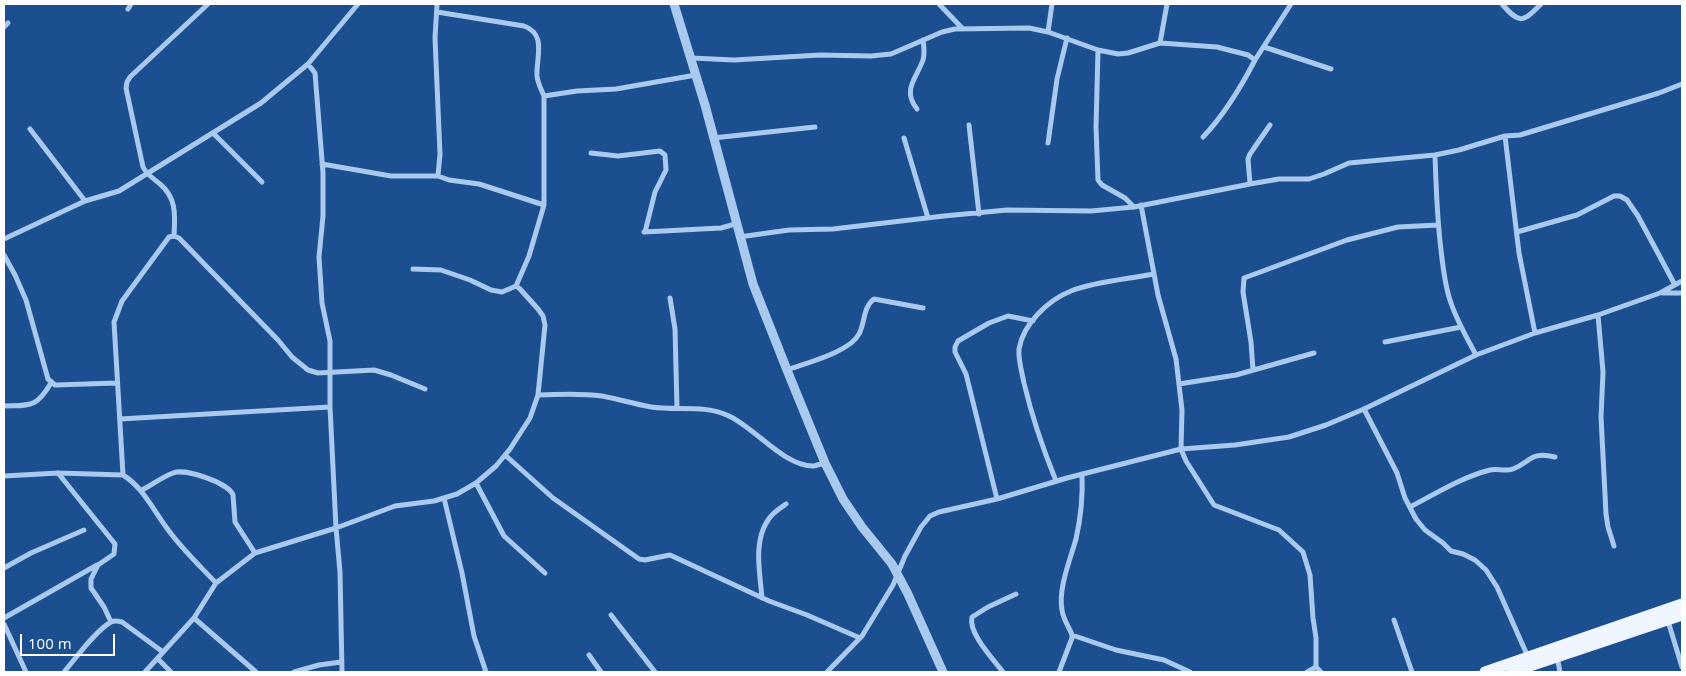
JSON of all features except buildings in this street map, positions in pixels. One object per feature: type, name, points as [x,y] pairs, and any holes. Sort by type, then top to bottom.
[{"type":"main road","points":[[1485,672],[1682,604]]},
{"type":"main road","points":[[1512,672],[1682,615]]},
{"type":"street","points":[[174,236],[174,206],[167,190],[147,174],[143,167],[126,88],[130,77],[208,4]]},
{"type":"street","points":[[4,240],[85,201],[119,190],[261,103],[308,64],[358,4]]},
{"type":"street","points":[[437,4],[435,38],[440,154],[438,176]]},
{"type":"street","points":[[674,4],[696,75],[753,284],[787,370],[825,463],[843,500],[862,528],[892,564],[907,592],[943,672]]},
{"type":"street","points":[[939,4],[962,28]]},
{"type":"street","points":[[1048,32],[1052,4]]},
{"type":"street","points":[[1160,42],[1167,4]]},
{"type":"street","points":[[1204,137],[1226,110],[1291,4]]},
{"type":"street","points":[[1502,4],[1516,18],[1521,19],[1527,18],[1541,4]]},
{"type":"street","points":[[413,270],[441,270],[491,290],[502,292],[516,286],[529,256],[544,205],[544,96],[538,84],[538,39],[534,31],[524,26],[437,12]]},
{"type":"street","points":[[691,58],[734,60],[820,55],[871,56],[890,54],[942,32],[962,28],[1029,28],[1067,38],[1098,50],[1118,54],[1128,53],[1160,42],[1217,47],[1248,56],[1255,60]]},
{"type":"street","points":[[1048,143],[1057,79],[1067,38]]},
{"type":"street","points":[[916,109],[911,102],[909,93],[923,59],[922,40]]},
{"type":"street","points":[[1264,47],[1331,69]]},
{"type":"street","points":[[1098,50],[1096,127],[1098,180],[1102,185],[1125,198],[1134,206]]},
{"type":"street","points":[[308,64],[315,73],[322,164],[323,216],[319,257],[322,303],[330,341],[330,407],[340,572],[342,672]]},
{"type":"street","points":[[544,96],[577,91],[616,89],[696,75]]},
{"type":"street","points":[[739,237],[789,230],[833,230],[1007,210],[1091,211],[1166,201],[1279,179],[1309,179],[1349,163],[1435,155],[1505,136],[1520,135],[1682,84]]},
{"type":"street","points":[[969,125],[979,214]]},
{"type":"street","points":[[1250,184],[1248,160],[1250,154],[1270,125]]},
{"type":"street","points":[[713,138],[815,127]]},
{"type":"street","points":[[30,129],[85,201]]},
{"type":"street","points":[[213,133],[262,182]]},
{"type":"street","points":[[1505,136],[1520,262],[1535,333]]},
{"type":"street","points":[[904,138],[928,218]]},
{"type":"street","points":[[591,153],[618,156],[660,151],[665,155],[666,170],[654,192],[644,232],[721,228],[736,224]]},
{"type":"street","points":[[1435,155],[1438,225],[1450,302],[1476,355]]},
{"type":"street","points":[[322,164],[391,176],[438,176],[449,180],[479,184],[544,205]]},
{"type":"street","points":[[1517,232],[1577,215],[1614,196],[1620,196],[1627,200],[1638,216],[1675,286]]},
{"type":"street","points":[[1141,205],[1154,274],[1176,359],[1182,410],[1181,449],[1190,469],[1214,505],[1279,530],[1303,552],[1310,575],[1316,638],[1316,667],[1321,672]]},
{"type":"street","points":[[1253,370],[1251,342],[1243,292],[1244,278],[1347,240],[1398,227],[1438,225]]},
{"type":"street","points":[[123,475],[114,322],[122,301],[169,237],[179,238],[300,365],[308,370],[318,373],[374,370],[424,389]]},
{"type":"street","points":[[4,255],[26,300],[36,342],[51,383],[55,385],[117,383]]},
{"type":"street","points":[[1056,481],[1030,408],[1019,362],[1021,340],[1026,329],[1051,302],[1073,290],[1154,274]]},
{"type":"street","points":[[827,672],[860,638],[893,585],[897,573],[921,527],[930,516],[939,512],[997,500],[1056,481],[1181,449],[1235,445],[1290,437],[1326,425],[1364,409],[1476,355],[1535,333],[1598,315],[1660,293],[1682,282]]},
{"type":"street","points":[[145,672],[194,618],[216,583],[255,553],[336,528],[395,506],[457,494],[476,484],[496,466],[530,418],[538,395],[545,325],[543,316],[538,309],[516,286]]},
{"type":"street","points":[[1660,293],[1682,293]]},
{"type":"street","points":[[670,298],[675,329],[677,408]]},
{"type":"street","points":[[787,370],[846,347],[856,340],[870,302],[874,299],[923,308]]},
{"type":"street","points":[[1598,315],[1603,372],[1601,417],[1606,514],[1614,546]]},
{"type":"street","points":[[997,500],[966,374],[955,347],[958,341],[989,323],[1008,316],[1033,321]]},
{"type":"street","points":[[1385,342],[1461,327]]},
{"type":"street","points":[[1179,384],[1236,375],[1314,353]]},
{"type":"street","points":[[4,406],[33,404],[42,397],[51,383]]},
{"type":"street","points":[[538,395],[562,393],[587,395],[651,407],[712,410],[729,416],[789,458],[802,464],[814,466],[825,463]]},
{"type":"street","points":[[120,420],[330,407]]},
{"type":"street","points":[[1364,409],[1397,473],[1416,519],[1425,530],[1451,551],[1476,560],[1486,570],[1497,588],[1528,658]]},
{"type":"street","points":[[505,455],[553,498],[638,559],[645,560],[670,555],[762,598],[860,638]]},
{"type":"street","points":[[1410,508],[1452,486],[1491,469],[1513,469],[1529,458],[1540,455],[1555,457]]},
{"type":"street","points":[[142,490],[174,472],[186,472],[213,480],[228,488],[234,495],[235,522],[255,553]]},
{"type":"street","points":[[4,618],[114,554],[115,544],[58,473]]},
{"type":"street","points":[[4,476],[58,473],[123,475],[132,480],[142,490],[171,534],[216,583]]},
{"type":"street","points":[[1059,672],[1070,646],[1072,635],[1062,611],[1061,602],[1083,503],[1082,474]]},
{"type":"street","points":[[476,484],[504,536],[545,573]]},
{"type":"street","points":[[444,498],[462,573],[474,636],[486,672]]},
{"type":"street","points":[[762,598],[759,552],[761,532],[769,518],[786,504]]},
{"type":"street","points":[[4,568],[30,553],[84,530]]},
{"type":"street","points":[[98,565],[91,579],[91,588],[104,607],[111,622]]},
{"type":"street","points":[[1003,672],[977,638],[971,622],[972,617],[988,607],[1016,594]]},
{"type":"street","points":[[611,615],[655,672]]},
{"type":"street","points":[[194,618],[256,672]]},
{"type":"street","points":[[64,672],[98,633],[111,622],[117,620],[163,652]]},
{"type":"street","points":[[1394,620],[1412,672]]},
{"type":"street","points":[[1668,620],[1682,667]]},
{"type":"street","points":[[4,624],[26,672]]},
{"type":"street","points":[[1072,635],[1116,650],[1164,660],[1190,672]]},
{"type":"street","points":[[588,656],[601,672]]},
{"type":"street","points":[[1557,656],[1560,672]]},
{"type":"street","points":[[158,659],[171,672]]},
{"type":"street","points":[[294,672],[319,665],[342,662]]},
{"type":"street","points":[[1307,672],[1316,667]]}]
